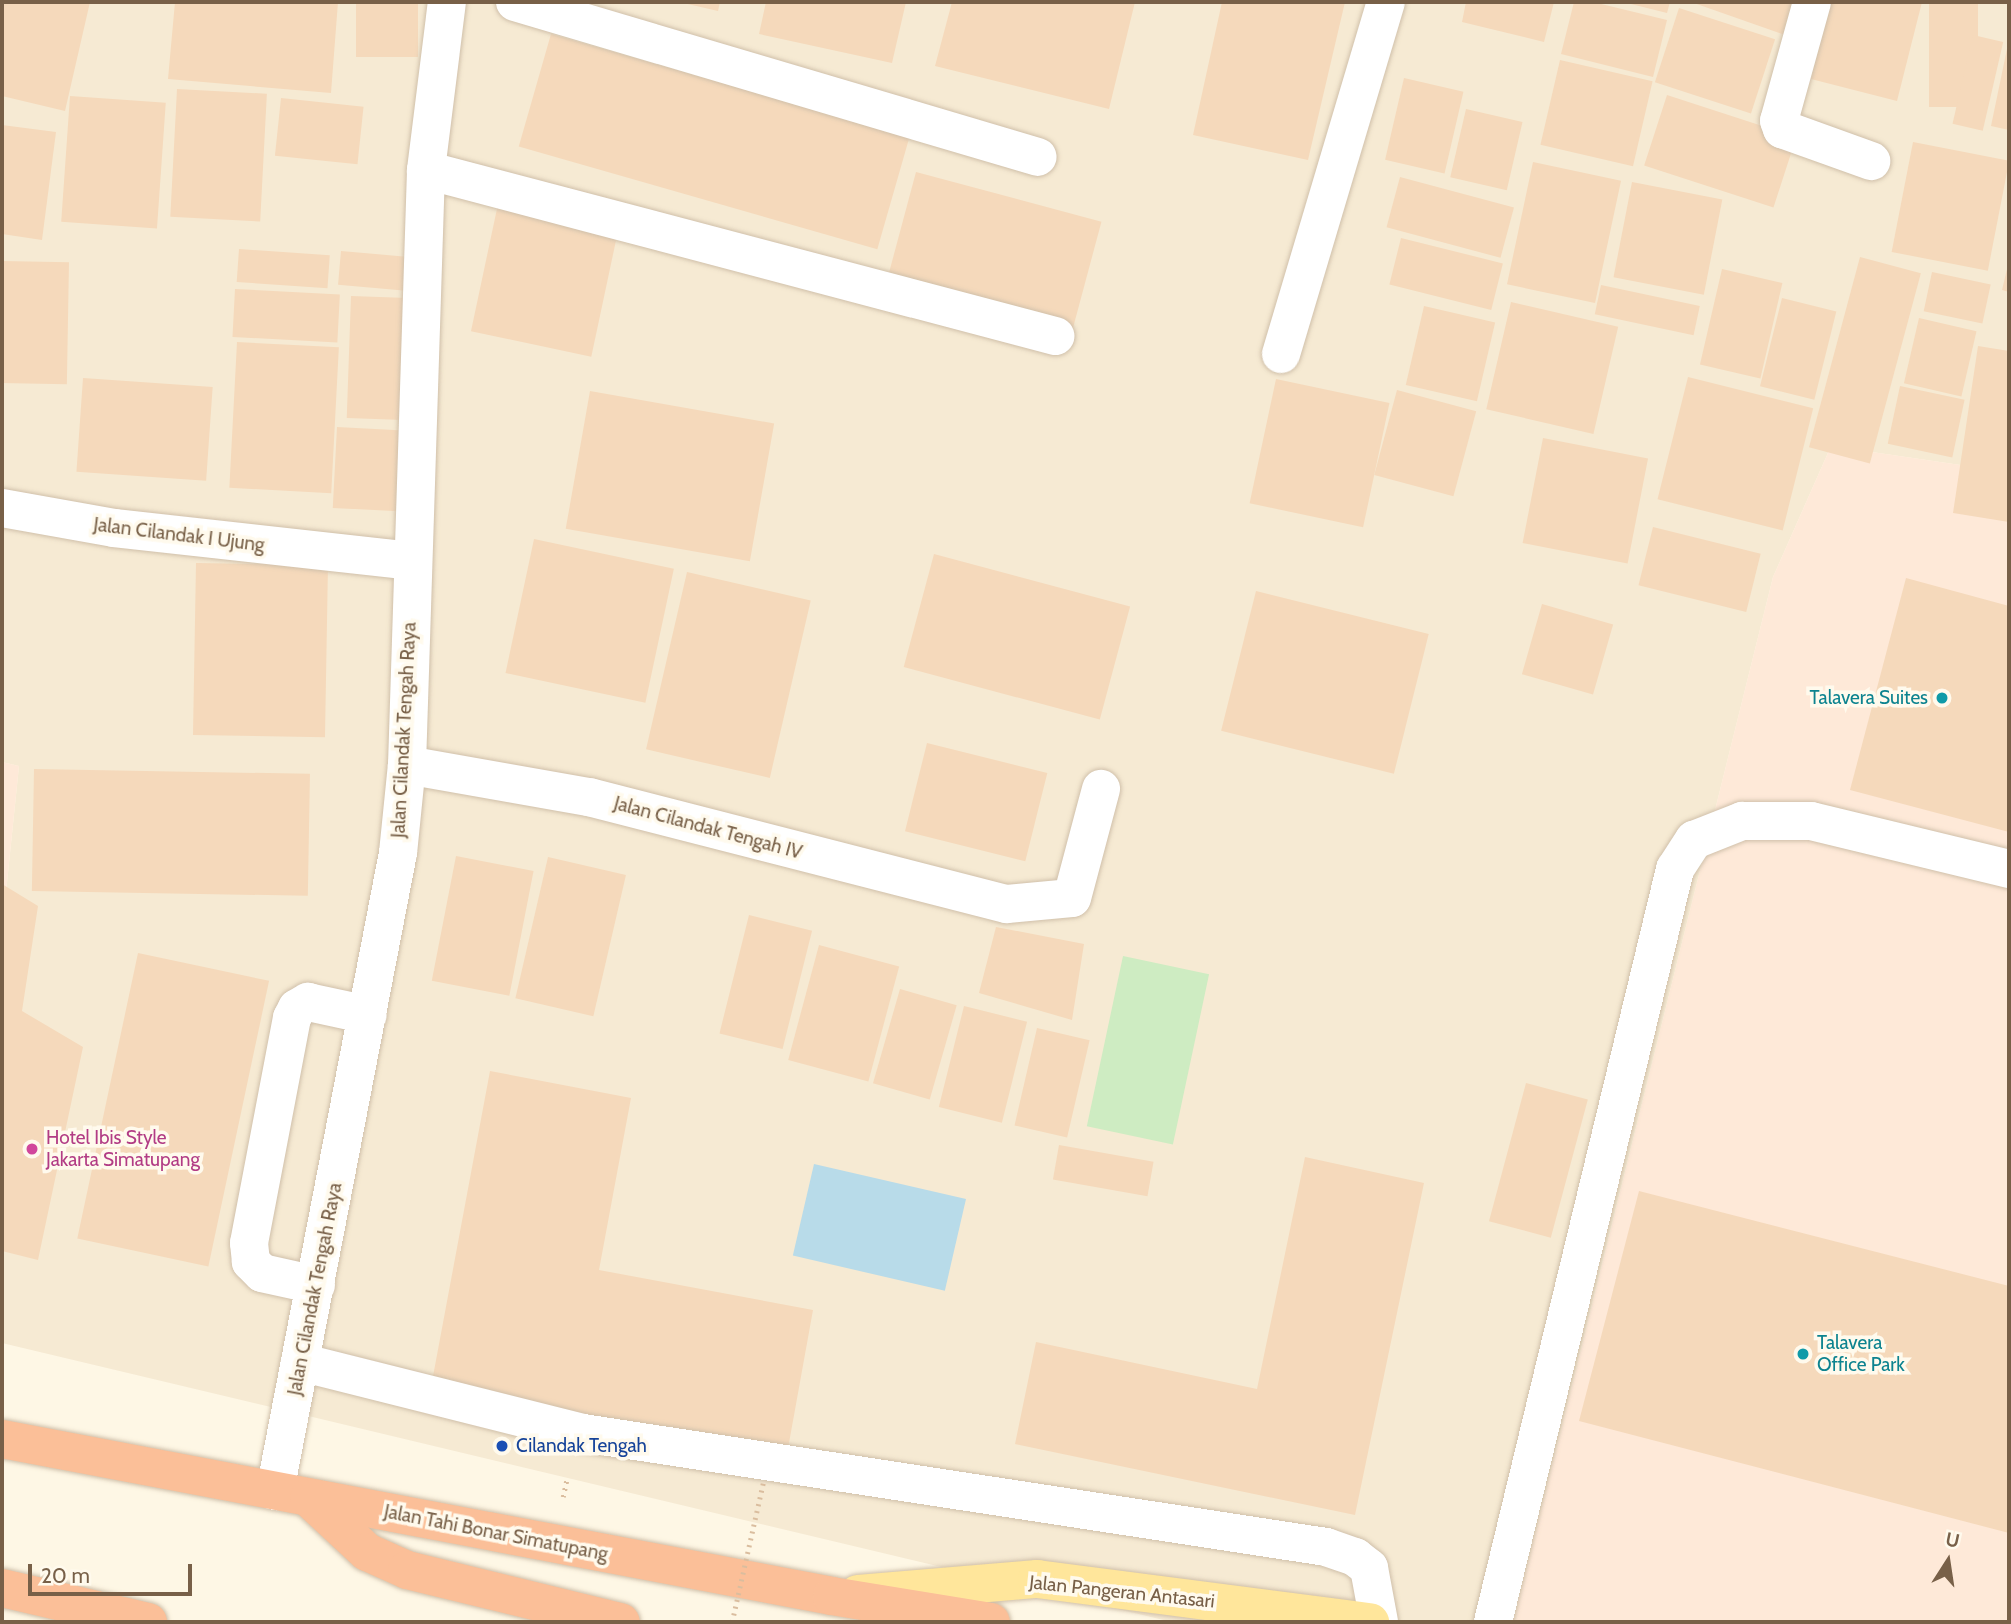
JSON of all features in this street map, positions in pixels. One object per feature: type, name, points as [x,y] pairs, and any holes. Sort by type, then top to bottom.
[{"type":"highway","name":"Jalan Tahi Bonar Simatupang","points":[[2,1439],[832,1596],[991,1622]]},
{"type":"highway","points":[[292,1495],[367,1552],[407,1570],[621,1622]]},
{"type":"highway","points":[[2,1588],[148,1622]]},
{"type":"main road","name":"Jalan Pangeran Antasari","points":[[832,1596],[1037,1578],[1370,1622]]},
{"type":"street","name":"Jalan Cilandak Tengah Raya","points":[[292,1495],[300,1362],[398,853],[407,765],[411,561],[426,170],[447,2]]},
{"type":"street","points":[[515,2],[1038,157]]},
{"type":"street","points":[[1281,355],[1386,2]]},
{"type":"street","points":[[1812,2],[1779,121],[1782,129],[1871,161]]},
{"type":"street","points":[[426,170],[1055,336]]},
{"type":"street","name":"Jalan Cilandak I Ujung","points":[[2,508],[114,528],[411,561]]},
{"type":"street","name":"Jalan Cilandak Tengah IV","points":[[407,765],[589,797],[1007,904],[1072,898],[1101,789]]},
{"type":"street","points":[[1493,1622],[1675,869],[1694,840],[1742,821],[1811,821],[2009,869]]},
{"type":"street","points":[[316,1285],[262,1273],[251,1262],[248,1242],[296,1008],[316,1002],[368,1015]]},
{"type":"street","points":[[300,1362],[583,1433],[1325,1547],[1355,1557],[1369,1568],[1379,1622]]},
{"type":"path","points":[[732,1622],[763,1483]]},
{"type":"shaded area","points":[[2,2],[2009,2],[2009,367],[1981,468],[1831,446],[1773,577],[1513,1622],[1172,1622],[2,1343],[2,931],[19,766],[2,762]]},
{"type":"shaded area","points":[[2009,367],[2009,1622],[1513,1622],[1773,577],[1831,446],[1981,468]]},
{"type":"shaded area","points":[[2,762],[19,766],[2,931]]},
{"type":"green space","points":[[1123,956],[1209,974],[1173,1144],[1087,1126]]},
{"type":"water","points":[[814,1164],[966,1199],[945,1291],[793,1256]]},
{"type":"building","points":[[2,2],[90,2],[65,111],[2,96]]},
{"type":"building","points":[[175,2],[338,2],[331,93],[168,79]]},
{"type":"building","points":[[356,2],[418,2],[418,57],[356,57]]},
{"type":"building","points":[[679,2],[720,2],[718,11]]},
{"type":"building","points":[[766,2],[906,2],[892,63],[759,34]]},
{"type":"building","points":[[952,2],[1135,2],[1109,109],[935,66]]},
{"type":"building","points":[[1222,2],[1345,2],[1308,160],[1193,135]]},
{"type":"building","points":[[1466,2],[1554,2],[1544,42],[1462,22]]},
{"type":"building","points":[[1574,2],[1593,2],[1667,20],[1653,77],[1561,54]]},
{"type":"building","points":[[1623,2],[1670,2],[1667,13]]},
{"type":"building","points":[[1691,2],[1800,2],[1788,36]]},
{"type":"building","points":[[1830,2],[1922,2],[1897,101],[1811,79]]},
{"type":"building","points":[[1929,2],[1978,2],[1978,107],[1929,107]]},
{"type":"building","points":[[1679,8],[1775,39],[1751,113],[1655,82]]},
{"type":"building","points":[[551,34],[910,137],[877,249],[519,146]]},
{"type":"building","points":[[1973,35],[2003,42],[1983,131],[1953,124]]},
{"type":"building","points":[[2009,44],[2009,130],[1991,126]]},
{"type":"building","points":[[1560,60],[1653,81],[1633,166],[1540,145]]},
{"type":"building","points":[[1404,78],[1463,92],[1445,174],[1385,160]]},
{"type":"building","points":[[177,89],[267,94],[260,222],[170,217]]},
{"type":"building","points":[[1667,95],[1796,137],[1773,207],[1644,165]]},
{"type":"building","points":[[70,96],[166,103],[157,228],[61,222]]},
{"type":"building","points":[[281,98],[364,107],[357,164],[275,156]]},
{"type":"building","points":[[1466,109],[1523,122],[1507,190],[1450,177]]},
{"type":"building","points":[[2,125],[56,132],[42,240],[2,234]]},
{"type":"building","points":[[1913,142],[2009,161],[1988,271],[1892,252]]},
{"type":"building","points":[[1533,162],[1621,181],[1595,303],[1507,284]]},
{"type":"building","points":[[916,172],[1101,222],[1071,334],[886,284]]},
{"type":"building","points":[[1400,177],[1514,208],[1501,258],[1387,227]]},
{"type":"building","points":[[1632,182],[1722,200],[1704,295],[1613,277]]},
{"type":"building","points":[[498,204],[618,230],[591,357],[471,331]]},
{"type":"building","points":[[1401,238],[1503,263],[1491,310],[1389,285]]},
{"type":"building","points":[[239,249],[330,255],[327,288],[237,282]]},
{"type":"building","points":[[341,251],[415,257],[412,291],[338,285]]},
{"type":"building","points":[[1860,257],[1921,273],[1870,464],[1809,447]]},
{"type":"building","points":[[2,261],[69,262],[67,384],[2,383]]},
{"type":"building","points":[[2009,265],[2009,292],[2002,290]]},
{"type":"building","points":[[1722,269],[1782,283],[1760,378],[1700,364]]},
{"type":"building","points":[[1932,272],[1991,284],[1982,324],[1924,311]]},
{"type":"building","points":[[1601,285],[1700,306],[1694,335],[1595,314]]},
{"type":"building","points":[[235,289],[340,294],[337,342],[232,337]]},
{"type":"building","points":[[351,296],[415,298],[411,420],[347,418]]},
{"type":"building","points":[[1782,298],[1836,312],[1814,400],[1760,386]]},
{"type":"building","points":[[1511,302],[1618,327],[1593,434],[1486,409]]},
{"type":"building","points":[[1424,306],[1495,322],[1477,401],[1406,385]]},
{"type":"building","points":[[1919,318],[1976,331],[1961,397],[1904,383]]},
{"type":"building","points":[[237,342],[339,347],[331,493],[229,488]]},
{"type":"building","points":[[1978,346],[2009,351],[2009,522],[1953,513]]},
{"type":"building","points":[[1688,377],[1813,408],[1783,530],[1658,499]]},
{"type":"building","points":[[83,378],[213,387],[206,481],[76,472]]},
{"type":"building","points":[[1276,379],[1389,403],[1363,527],[1250,503]]},
{"type":"building","points":[[1900,386],[1965,400],[1952,457],[1888,444]]},
{"type":"building","points":[[1397,390],[1476,411],[1453,496],[1374,475]]},
{"type":"building","points":[[590,391],[774,423],[750,561],[566,529]]},
{"type":"building","points":[[337,427],[413,431],[409,512],[333,508]]},
{"type":"building","points":[[1543,438],[1648,458],[1628,563],[1523,543]]},
{"type":"building","points":[[1653,527],[1761,554],[1746,612],[1638,585]]},
{"type":"building","points":[[534,539],[674,569],[645,703],[506,673]]},
{"type":"building","points":[[934,554],[1130,607],[1100,720],[904,667]]},
{"type":"building","points":[[196,563],[328,565],[325,737],[193,735]]},
{"type":"building","points":[[687,572],[811,601],[770,778],[646,749]]},
{"type":"building","name":"Talavera Suites","points":[[1906,578],[2009,606],[2009,832],[1850,790]]},
{"type":"building","points":[[1256,591],[1429,634],[1394,774],[1221,731]]},
{"type":"building","points":[[1542,604],[1613,624],[1593,695],[1522,674]]},
{"type":"building","points":[[927,743],[1047,773],[1025,861],[905,831]]},
{"type":"building","points":[[34,769],[310,774],[308,896],[32,891]]},
{"type":"building","points":[[456,856],[534,871],[509,996],[432,981]]},
{"type":"building","points":[[548,857],[626,875],[593,1016],[515,998]]},
{"type":"building","name":"Hotel Ibis Style Jakarta Simatupang","points":[[2,884],[38,906],[22,1011],[83,1047],[38,1260],[2,1251]]},
{"type":"building","points":[[749,915],[812,931],[783,1049],[719,1033]]},
{"type":"building","points":[[996,927],[1084,944],[1072,1020],[979,993]]},
{"type":"building","points":[[819,945],[899,966],[868,1081],[788,1060]]},
{"type":"building","points":[[138,953],[269,981],[208,1266],[77,1239]]},
{"type":"building","points":[[900,989],[957,1005],[930,1099],[873,1083]]},
{"type":"building","points":[[964,1006],[1027,1022],[1002,1123],[939,1107]]},
{"type":"building","points":[[1037,1028],[1090,1040],[1067,1138],[1015,1125]]},
{"type":"building","points":[[490,1071],[631,1098],[599,1270],[813,1310],[787,1454],[431,1387]]},
{"type":"building","points":[[1526,1083],[1588,1100],[1551,1238],[1489,1221]]},
{"type":"building","points":[[1059,1145],[1154,1162],[1147,1196],[1053,1179]]},
{"type":"building","points":[[1305,1157],[1424,1183],[1355,1515],[1015,1444],[1036,1342],[1257,1389]]},
{"type":"building","name":"Talavera Office Park","points":[[1639,1191],[2009,1286],[2009,1533],[1579,1421]]},
{"type":"place","name":"Talavera Suites","points":[[1942,698]]},
{"type":"place","name":"Hotel Ibis Style Jakarta Simatupang","points":[[32,1149]]},
{"type":"place","name":"Talavera Office Park","points":[[1803,1354]]},
{"type":"place","name":"Cilandak Tengah","points":[[502,1446]]}]
